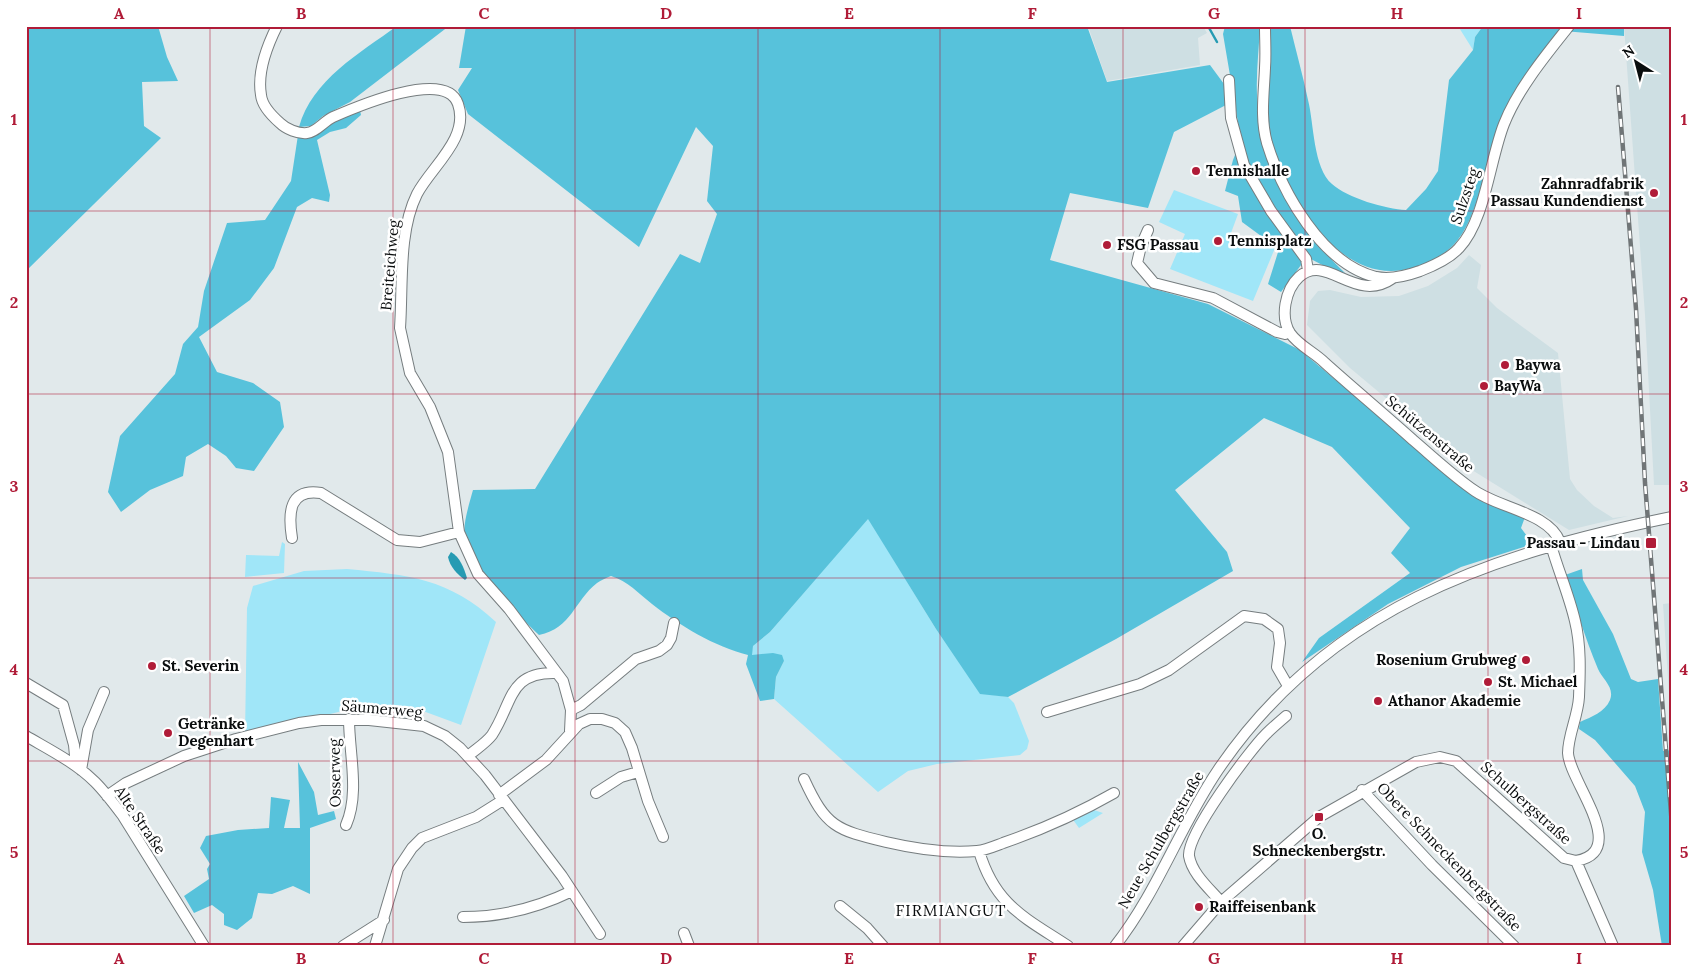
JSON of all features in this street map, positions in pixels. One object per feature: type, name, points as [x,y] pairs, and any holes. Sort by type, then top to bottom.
[{"type":"street","name":"Breiteichweg","points":[[277,26],[264,61],[261,96],[276,119],[292,130],[307,133],[314,131],[332,118],[405,92],[436,89],[447,92],[458,103],[460,116],[458,132],[417,194],[407,222],[400,328],[410,373],[430,406],[448,452],[459,532],[478,574],[509,609],[557,673],[568,693],[571,710],[570,731]]},
{"type":"street","name":"Sulzsteg","points":[[1266,26],[1262,117],[1267,142],[1282,181],[1304,222],[1326,246],[1360,270],[1375,277],[1393,278],[1432,266],[1459,248],[1469,233],[1478,209],[1504,124],[1522,90],[1569,26]]},
{"type":"street","points":[[1230,80],[1231,118],[1244,165],[1271,211],[1306,260],[1308,270]]},
{"type":"street","name":"Schützenstraße","points":[[1148,230],[1141,246],[1137,263],[1154,283],[1212,298],[1277,332],[1285,334],[1289,332],[1297,341],[1322,360],[1456,477],[1488,499],[1550,526],[1556,532],[1555,543]]},
{"type":"street","points":[[1289,332],[1285,316],[1286,303],[1297,279],[1308,270],[1319,269],[1365,287],[1383,285],[1393,278]]},
{"type":"street","points":[[292,538],[289,519],[291,508],[294,502],[307,492],[321,493],[397,540],[420,542],[459,532]]},
{"type":"street","name":"Neue Schulbergstraße","points":[[1115,946],[1138,912],[1195,805],[1218,769],[1263,713],[1288,686],[1359,630],[1396,606],[1455,578],[1555,543],[1621,526],[1672,517]]},
{"type":"street","name":"Schulbergstraße","points":[[1184,945],[1221,902],[1319,817],[1362,790],[1416,762],[1440,756],[1456,761],[1564,858],[1576,861],[1591,854],[1599,841],[1600,832],[1589,803],[1569,761],[1569,745],[1577,716],[1579,699],[1578,640],[1555,543]]},
{"type":"street","points":[[1047,712],[1140,684],[1168,670],[1244,616],[1264,619],[1278,629],[1280,642],[1277,667],[1288,686]]},
{"type":"street","points":[[571,710],[581,705],[636,659],[659,651],[667,645],[671,638],[674,623]]},
{"type":"street","points":[[468,756],[491,736],[508,700],[520,682],[535,674],[557,673]]},
{"type":"street","points":[[26,683],[63,705],[78,768]]},
{"type":"street","points":[[78,768],[88,730],[104,692]]},
{"type":"street","points":[[1221,902],[1194,868],[1189,854],[1193,842],[1209,812],[1240,764],[1266,734],[1286,716]]},
{"type":"street","points":[[375,946],[398,869],[412,848],[422,838],[476,817],[546,760],[570,731],[590,719],[602,719],[615,723],[625,732],[663,837]]},
{"type":"street","name":"Säumerweg","points":[[107,796],[148,771],[205,748],[299,724],[321,720],[349,720],[424,726],[445,736],[468,756],[538,843],[600,934]]},
{"type":"street","name":"Osserweg","points":[[346,825],[351,813],[352,799],[349,720]]},
{"type":"street","name":"Alte Straße","points":[[26,736],[78,768],[107,796],[128,823],[204,946]]},
{"type":"street","points":[[596,793],[621,776],[638,772]]},
{"type":"street","points":[[804,779],[826,819],[843,829],[868,838],[920,850],[946,852],[979,851],[1026,835],[1114,793]]},
{"type":"street","name":"Obere Schneckenbergstraße","points":[[1362,790],[1432,865],[1514,946]]},
{"type":"street","points":[[979,851],[985,871],[1008,905],[1029,923],[1068,946]]},
{"type":"street","points":[[1576,861],[1613,946]]},
{"type":"street","points":[[463,917],[482,917],[541,906],[572,891]]},
{"type":"street","points":[[840,906],[867,928],[883,946]]},
{"type":"street","points":[[343,946],[384,920]]},
{"type":"street","points":[[684,934],[689,946]]},
{"type":"shaded area","points":[[26,26],[158,26],[167,57],[178,81],[142,82],[144,126],[161,138],[26,271]]},
{"type":"shaded area","points":[[397,26],[449,26],[350,102],[323,116],[311,126],[299,127],[305,110],[326,82],[353,57]]},
{"type":"shaded area","points":[[466,26],[1087,26],[1107,82],[1210,65],[1224,84],[1226,105],[1174,132],[1148,208],[1070,193],[1050,260],[1208,304],[1300,350],[1472,495],[1525,517],[1521,528],[1533,544],[1461,567],[1388,604],[1302,662],[1319,638],[1410,573],[1391,553],[1410,528],[1332,447],[1264,418],[1175,490],[1227,552],[1233,571],[1116,639],[1008,697],[980,694],[936,629],[868,519],[770,632],[753,646],[752,655],[773,653],[782,655],[784,661],[776,677],[774,699],[760,701],[746,664],[748,655],[710,641],[663,612],[628,584],[611,576],[589,590],[572,613],[559,626],[539,635],[495,590],[476,563],[469,549],[464,532],[473,490],[535,489],[680,254],[700,263],[717,214],[707,201],[713,146],[696,127],[639,247],[468,114],[458,90],[472,68],[459,68]]},
{"type":"shaded area","points":[[1088,26],[1203,26],[1207,33],[1198,38],[1200,65],[1107,81]]},
{"type":"shaded area","points":[[1225,26],[1260,26],[1257,69],[1259,121],[1264,146],[1272,170],[1295,215],[1327,255],[1345,273],[1332,270],[1307,257],[1281,292],[1268,284],[1279,249],[1242,222],[1238,196],[1225,191],[1233,160],[1241,140],[1223,34]]},
{"type":"shaded area","points":[[1271,26],[1290,26],[1308,100],[1315,145],[1326,177],[1332,184],[1347,194],[1378,205],[1406,210],[1426,189],[1438,171],[1449,80],[1473,50],[1475,37],[1483,26],[1624,26],[1624,36],[1563,31],[1534,66],[1519,88],[1505,120],[1477,202],[1457,241],[1442,254],[1424,264],[1412,268],[1385,271],[1360,264],[1337,249],[1317,229],[1300,204],[1286,178],[1275,152],[1266,117]]},
{"type":"shaded area","points":[[1458,26],[1483,26],[1475,37],[1473,50]]},
{"type":"shaded area","points":[[1624,26],[1672,26],[1672,488],[1669,485],[1654,485],[1645,315]]},
{"type":"shaded area","points":[[360,110],[361,115],[346,128],[330,132],[317,140],[330,195],[329,202],[312,198],[297,207],[274,268],[250,300],[199,337],[217,372],[253,383],[280,402],[284,427],[254,471],[236,468],[226,456],[208,444],[186,457],[183,476],[150,490],[121,512],[108,492],[120,436],[175,374],[183,344],[198,327],[204,291],[227,223],[265,220],[291,181],[298,135]]},
{"type":"shaded area","name":"Tennisplatz","points":[[1174,190],[1238,214],[1231,233],[1275,248],[1253,301],[1170,269],[1185,234],[1159,222]]},
{"type":"shaded area","points":[[1469,255],[1481,265],[1477,288],[1497,308],[1558,353],[1570,479],[1577,490],[1594,506],[1613,518],[1628,516],[1569,530],[1472,470],[1350,368],[1307,325],[1310,301],[1318,291],[1330,290],[1361,297],[1399,296],[1428,286],[1457,268]]},
{"type":"shaded area","points":[[868,518],[936,629],[980,693],[1008,697],[1014,703],[1029,741],[1027,749],[1020,755],[937,764],[908,771],[878,792],[774,699],[776,677],[784,661],[751,655],[753,646],[770,632]]},
{"type":"shaded area","points":[[282,542],[285,544],[284,573],[245,577],[246,555],[279,556]]},
{"type":"shaded area","points":[[451,552],[461,563],[467,578],[465,580],[450,564],[448,557]]},
{"type":"shaded area","points":[[347,569],[409,577],[444,587],[479,607],[496,622],[461,725],[423,711],[342,711],[245,736],[247,608],[253,586],[304,571]]},
{"type":"shaded area","points":[[1582,569],[1583,580],[1613,634],[1631,679],[1638,682],[1658,679],[1663,751],[1672,750],[1672,946],[1662,946],[1653,890],[1642,852],[1645,812],[1635,786],[1595,740],[1579,729],[1580,722],[1601,711],[1608,704],[1611,695],[1611,691],[1593,657],[1565,575]]},
{"type":"shaded area","points":[[1672,603],[1672,737],[1663,604]]},
{"type":"shaded area","points":[[298,762],[314,792],[318,815],[334,811],[336,819],[310,828],[310,894],[293,886],[272,894],[258,893],[252,918],[237,930],[224,925],[224,914],[212,905],[194,913],[184,896],[209,879],[207,869],[210,864],[200,848],[206,836],[238,830],[269,828],[271,797],[290,800],[284,828],[300,828]]},
{"type":"shaded area","points":[[1088,808],[1103,813],[1079,828],[1071,817]]},
{"type":"waterway","points":[[1208,26],[1217,42]]},
{"type":"railway","points":[[1618,87],[1636,309],[1645,483],[1672,826]]},
{"type":"place","name":"Tennishalle","points":[[1196,171]]},
{"type":"place","name":"Zahnradfabrik Passau Kundendienst","points":[[1654,193]]},
{"type":"place","name":"Tennisplatz","points":[[1218,241]]},
{"type":"place","name":"FSG Passau","points":[[1107,245]]},
{"type":"place","name":"Baywa","points":[[1505,365]]},
{"type":"place","name":"BayWa","points":[[1484,386]]},
{"type":"place","name":"Passau - Lindau","points":[[1651,543]]},
{"type":"place","name":"Rosenium Grubweg","points":[[1526,660]]},
{"type":"place","name":"St. Severin","points":[[152,666]]},
{"type":"place","name":"St. Michael","points":[[1488,682]]},
{"type":"place","name":"Athanor Akademie","points":[[1378,701]]},
{"type":"place","name":"Getränke Degenhart","points":[[168,733]]},
{"type":"place","name":"O. Schneckenbergstr.","points":[[1319,817]]},
{"type":"place","name":"Raiffeisenbank","points":[[1199,907]]},
{"type":"district","name":"FIRMIANGUT","points":[[951,910]]}]
